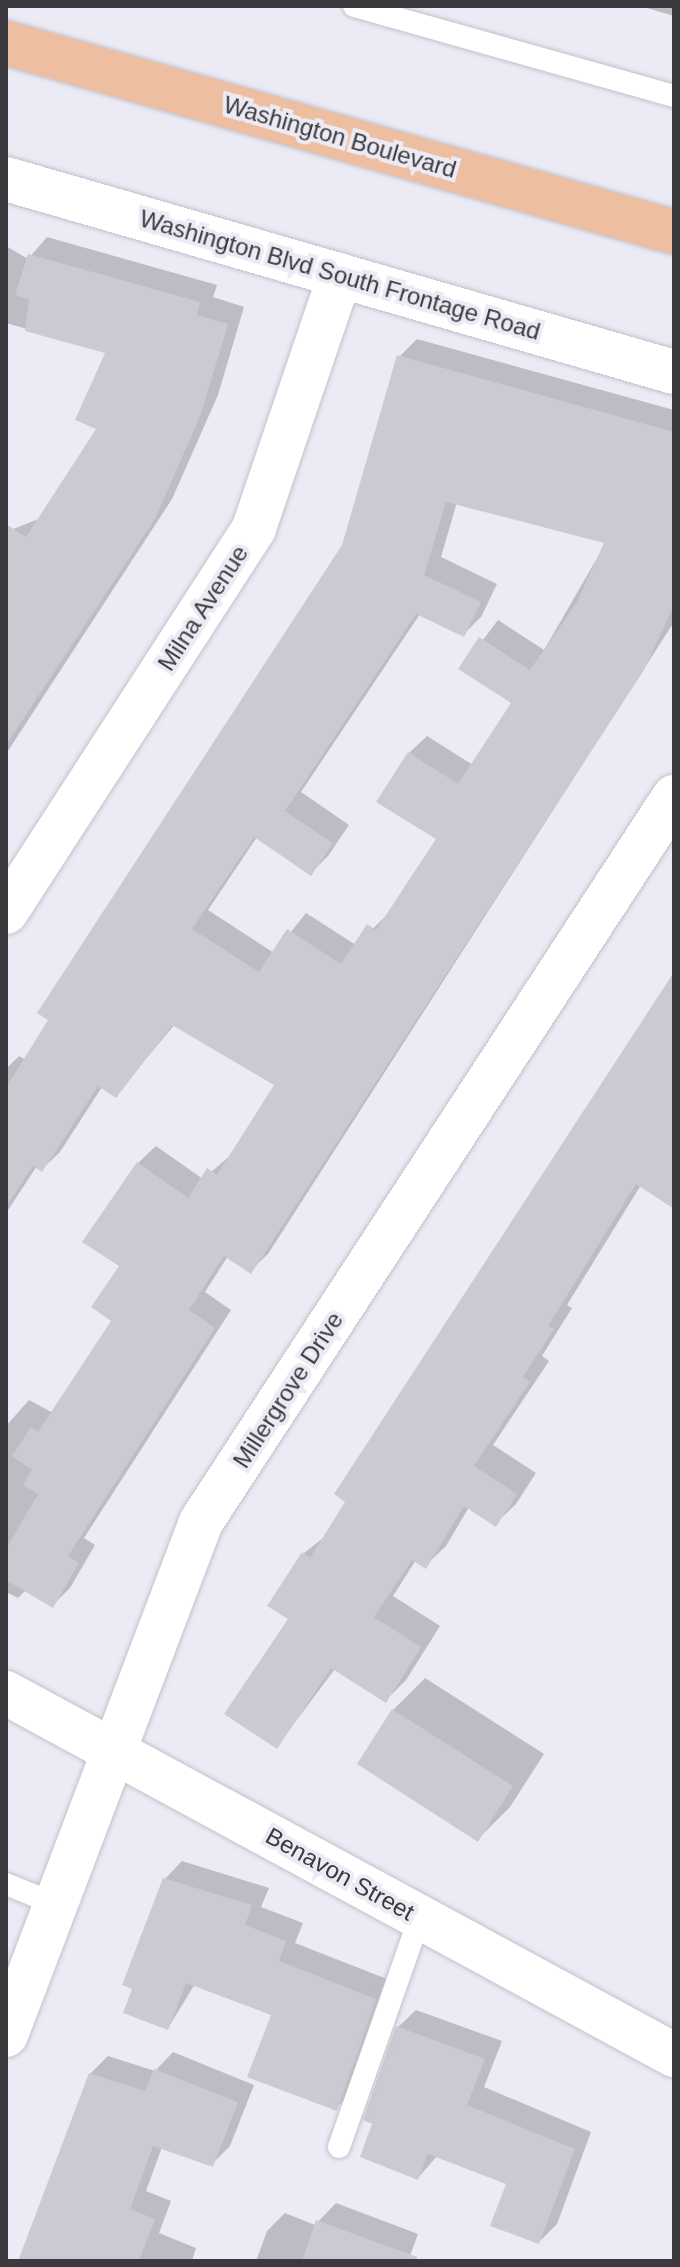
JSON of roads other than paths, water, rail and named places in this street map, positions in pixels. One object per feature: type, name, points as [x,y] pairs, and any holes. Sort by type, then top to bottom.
[{"type":"main road","name":"Washington Boulevard","points":[[6,43],[674,232]]},
{"type":"street","name":"Washington Blvd South Frontage Road","points":[[6,179],[674,372]]},
{"type":"street","name":"Milna Avenue","points":[[6,912],[254,528],[340,275]]},
{"type":"street","name":"Millergrove Drive","points":[[6,2035],[201,1522],[674,797]]},
{"type":"street","name":"Benavon Street","points":[[6,1693],[674,2055]]},
{"type":"lane","points":[[354,6],[674,96]]},
{"type":"lane","points":[[6,1884],[55,1904]]},
{"type":"lane","points":[[339,2147],[420,1917]]}]
